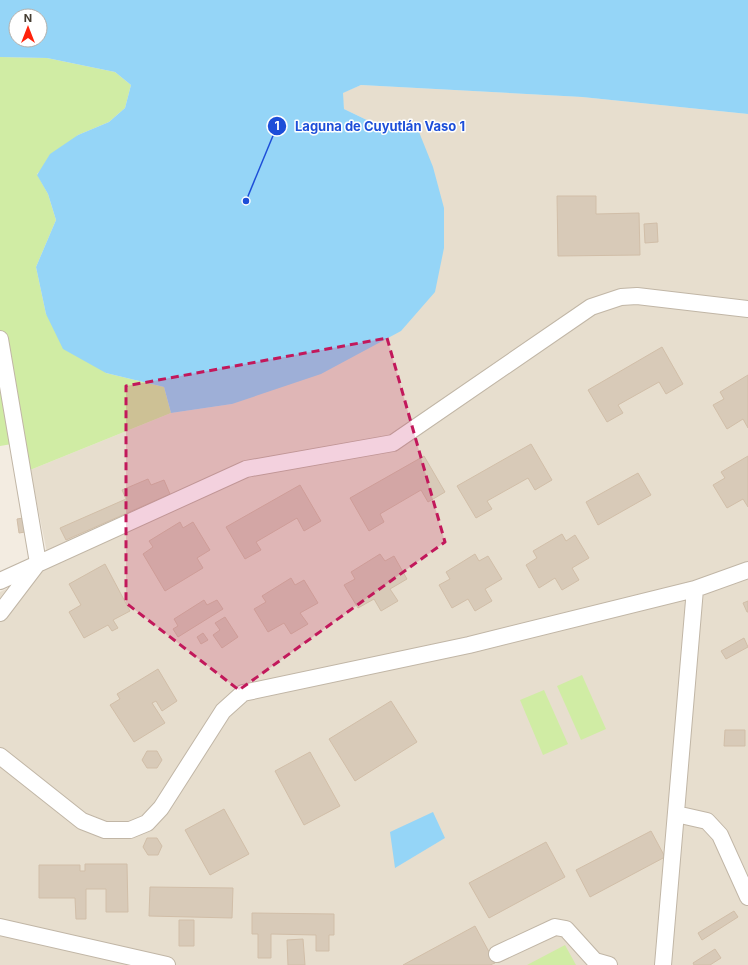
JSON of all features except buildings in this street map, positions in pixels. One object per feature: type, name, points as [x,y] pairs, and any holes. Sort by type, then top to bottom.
[{"type":"street","points":[[0,582],[38,563],[246,469],[393,443],[591,307],[620,297],[637,296],[748,309]]},
{"type":"street","points":[[0,339],[38,563],[0,613]]},
{"type":"street","points":[[0,756],[82,821],[104,830],[130,830],[147,823],[161,808],[223,711],[243,693],[469,644],[695,589],[748,570]]},
{"type":"street","points":[[663,965],[695,589]]},
{"type":"street","points":[[676,814],[707,821],[720,835],[748,897]]},
{"type":"street","points":[[0,927],[167,965]]},
{"type":"street","points":[[498,954],[555,927],[566,929],[595,961],[609,965]]},
{"type":"highlighted area","points":[[387,338],[445,542],[239,690],[126,603],[126,386]]},
{"type":"shaded area","points":[[361,85],[582,97],[748,114],[748,965],[0,965],[0,592],[50,567],[30,470],[171,413],[232,404],[405,124],[371,122],[344,109],[342,93]]},
{"type":"green space","points":[[0,57],[47,58],[115,72],[131,85],[125,108],[109,122],[78,135],[37,174],[48,194],[56,220],[36,267],[46,314],[106,373],[164,387],[171,413],[30,470],[24,442],[0,446]]},
{"type":"green space","points":[[582,675],[606,729],[581,740],[557,686]]},
{"type":"green space","points":[[544,690],[568,744],[543,755],[520,700]]},
{"type":"green space","points":[[565,945],[576,965],[527,965]]},
{"type":"water","points":[[0,0],[748,0],[748,114],[582,97],[361,85],[343,93],[344,109],[371,122],[405,124],[417,127],[433,167],[444,208],[444,248],[435,292],[401,331],[321,374],[232,404],[171,413],[164,387],[106,373],[63,349],[46,314],[36,267],[56,220],[48,194],[37,175],[50,154],[78,135],[109,122],[125,108],[131,85],[115,72],[47,58],[0,57]]},
{"type":"water","points":[[433,812],[445,838],[395,868],[390,832]]},
{"type":"place","name":"Laguna de Cuyutlán Vaso 1","points":[[246,201]]}]
